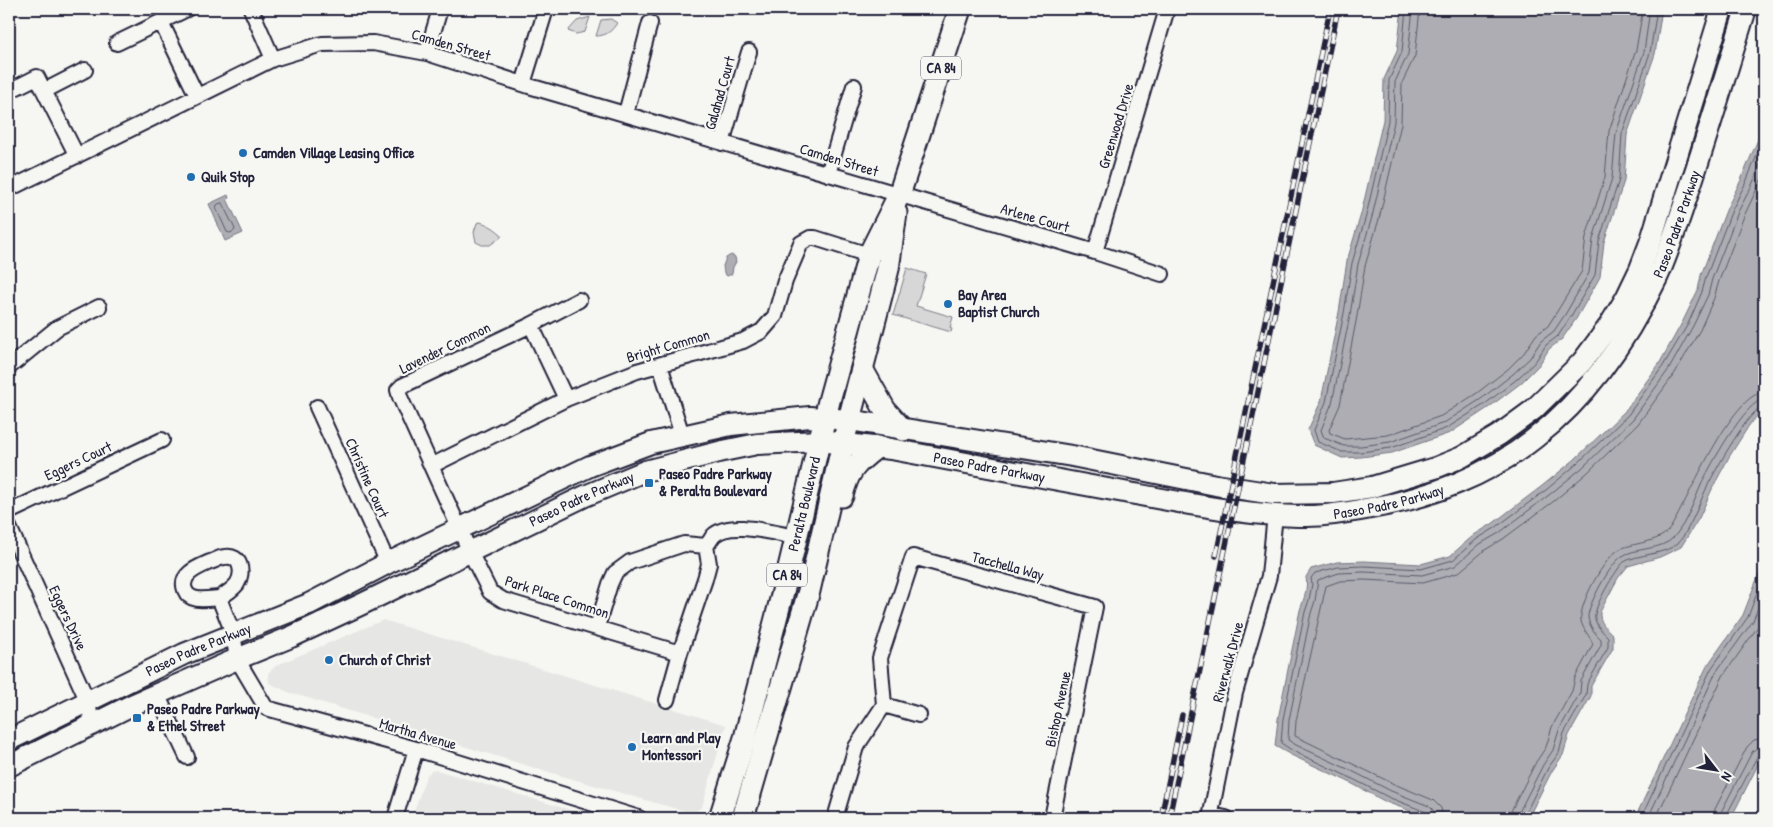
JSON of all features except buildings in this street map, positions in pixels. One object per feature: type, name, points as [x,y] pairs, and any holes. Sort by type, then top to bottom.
[{"type":"main road","name":"Peralta Boulevard","points":[[720,818],[745,738],[819,441],[869,255],[899,195],[960,9]]},
{"type":"main road","name":"Paseo Padre Parkway","points":[[9,740],[184,654],[309,604],[388,563],[590,466],[651,443],[731,425],[810,417],[849,420],[1072,456],[1216,485],[1274,494],[1333,493],[1372,487],[1435,468],[1462,457],[1506,430],[1533,410],[1557,388],[1582,362],[1609,326],[1626,298],[1651,240],[1722,9]]},
{"type":"main road","name":"Paseo Padre Parkway","points":[[9,766],[157,694],[291,637],[585,496],[645,471],[715,452],[758,444],[819,441],[843,443],[877,447],[1212,508],[1308,516],[1340,514],[1392,504],[1424,495],[1463,480],[1500,462],[1535,439],[1562,414],[1614,353],[1636,319],[1657,276],[1696,171],[1746,9]]},
{"type":"main road","name":"Peralta Boulevard","points":[[743,818],[809,591],[843,443],[888,269],[899,195]]},
{"type":"main road","points":[[862,369],[885,410],[903,430]]},
{"type":"main road","points":[[818,552],[831,538],[846,478],[858,462],[877,447]]},
{"type":"street","points":[[117,43],[187,9]]},
{"type":"street","points":[[251,9],[273,59]]},
{"type":"street","points":[[427,53],[440,9]]},
{"type":"street","points":[[523,84],[546,9]]},
{"type":"street","name":"Greenwood Drive","points":[[1095,252],[1167,9]]},
{"type":"street","points":[[161,22],[197,96]]},
{"type":"street","points":[[626,113],[650,23]]},
{"type":"street","name":"Camden Street","points":[[9,188],[273,59],[322,44],[373,42],[427,53],[523,84],[899,195]]},
{"type":"street","name":"Galahad Court","points":[[722,143],[749,52]]},
{"type":"street","points":[[44,90],[85,70]]},
{"type":"street","points":[[9,91],[38,78],[76,156]]},
{"type":"street","points":[[828,174],[854,86]]},
{"type":"street","name":"Arlene Court","points":[[899,195],[1095,252],[1162,274]]},
{"type":"street","name":"Bright Common","points":[[431,466],[566,399],[637,371],[743,341],[762,331],[775,316],[785,281],[801,243],[810,238],[816,238],[869,255]]},
{"type":"street","name":"Lavender Common","points":[[431,466],[398,390],[402,386],[531,325],[579,300]]},
{"type":"street","points":[[9,367],[57,328],[99,307]]},
{"type":"street","points":[[531,325],[566,399]]},
{"type":"street","points":[[660,366],[682,435]]},
{"type":"street","name":"Christine Court","points":[[317,407],[388,563]]},
{"type":"street","name":"Eggers Court","points":[[9,512],[162,440]]},
{"type":"street","name":"Park Place Common","points":[[431,466],[490,592],[503,600],[680,653]]},
{"type":"street","name":"Riverwalk Drive","points":[[1211,817],[1236,693],[1269,576],[1275,514]]},
{"type":"street","name":"Eggers Drive","points":[[9,527],[88,702],[92,724]]},
{"type":"street","points":[[667,700],[709,564],[706,546],[714,535],[725,530],[744,528],[796,537]]},
{"type":"street","points":[[597,627],[615,573],[630,562],[684,544],[706,546]]},
{"type":"street","name":"Tacchella Way","points":[[884,705],[880,658],[913,557],[1095,607]]},
{"type":"street","name":"Martha Avenue","points":[[219,598],[233,633],[237,659],[266,708],[416,749],[639,818]]},
{"type":"street","name":"Bishop Avenue","points":[[1052,818],[1095,607]]},
{"type":"street","points":[[157,694],[187,757]]},
{"type":"street","points":[[835,818],[856,747],[884,705],[919,715]]},
{"type":"street","points":[[395,818],[416,749]]},
{"type":"street","points":[[1211,817],[1226,818]]},
{"type":"shaded area","points":[[590,17],[585,32],[576,34],[568,31],[577,21]]},
{"type":"shaded area","points":[[611,19],[617,23],[613,28],[606,34],[596,36],[601,20]]},
{"type":"shaded area","points":[[480,222],[496,230],[501,234],[501,237],[490,245],[482,245],[476,242],[474,232],[477,223]]},
{"type":"shaded area","points":[[907,268],[926,274],[916,306],[953,317],[950,328],[952,329],[951,332],[893,315]]},
{"type":"shaded area","points":[[383,620],[726,725],[702,807],[696,811],[687,812],[538,769],[288,692],[269,683],[268,673],[277,665]]},
{"type":"shaded area","points":[[437,770],[597,818],[412,818],[426,776],[431,771]]},
{"type":"water","points":[[1402,9],[1662,9],[1655,54],[1627,135],[1624,181],[1604,242],[1600,277],[1562,339],[1549,349],[1539,365],[1521,383],[1450,433],[1392,453],[1342,458],[1314,445],[1308,430],[1321,401],[1347,261],[1361,214],[1383,120],[1384,79],[1397,51]]},
{"type":"water","points":[[1764,125],[1764,408],[1750,424],[1729,457],[1699,518],[1681,547],[1660,557],[1628,566],[1618,578],[1600,612],[1602,622],[1613,635],[1613,648],[1591,686],[1591,696],[1569,735],[1563,755],[1552,771],[1528,818],[1429,818],[1386,802],[1275,746],[1278,719],[1306,589],[1306,577],[1311,569],[1337,562],[1364,561],[1421,564],[1450,556],[1474,535],[1492,524],[1574,460],[1625,411],[1659,364],[1683,321],[1698,290],[1701,275],[1727,208]]},
{"type":"water","points":[[228,195],[229,198],[227,199],[243,233],[225,241],[209,204]]},
{"type":"water","points":[[731,255],[735,257],[736,262],[732,274],[727,276],[724,273],[723,266],[726,258]]},
{"type":"water","points":[[1764,561],[1764,753],[1731,818],[1635,818],[1707,666],[1743,615]]},
{"type":"railway","points":[[1216,556],[1330,9]]},
{"type":"railway","points":[[1169,818],[1338,9]]},
{"type":"railway","points":[[1161,818],[1182,715]]},
{"type":"place","name":"Camden Village Leasing Office","points":[[243,153]]},
{"type":"place","name":"Quik Stop","points":[[191,177]]},
{"type":"place","name":"Bay Area Baptist Church","points":[[948,304]]},
{"type":"place","name":"Paseo Padre Parkway & Peralta Boulevard","points":[[649,483]]},
{"type":"place","name":"Church of Christ","points":[[329,660]]},
{"type":"place","name":"Paseo Padre Parkway & Ethel Street","points":[[137,718]]},
{"type":"place","name":"Learn and Play Montessori","points":[[632,747]]}]
